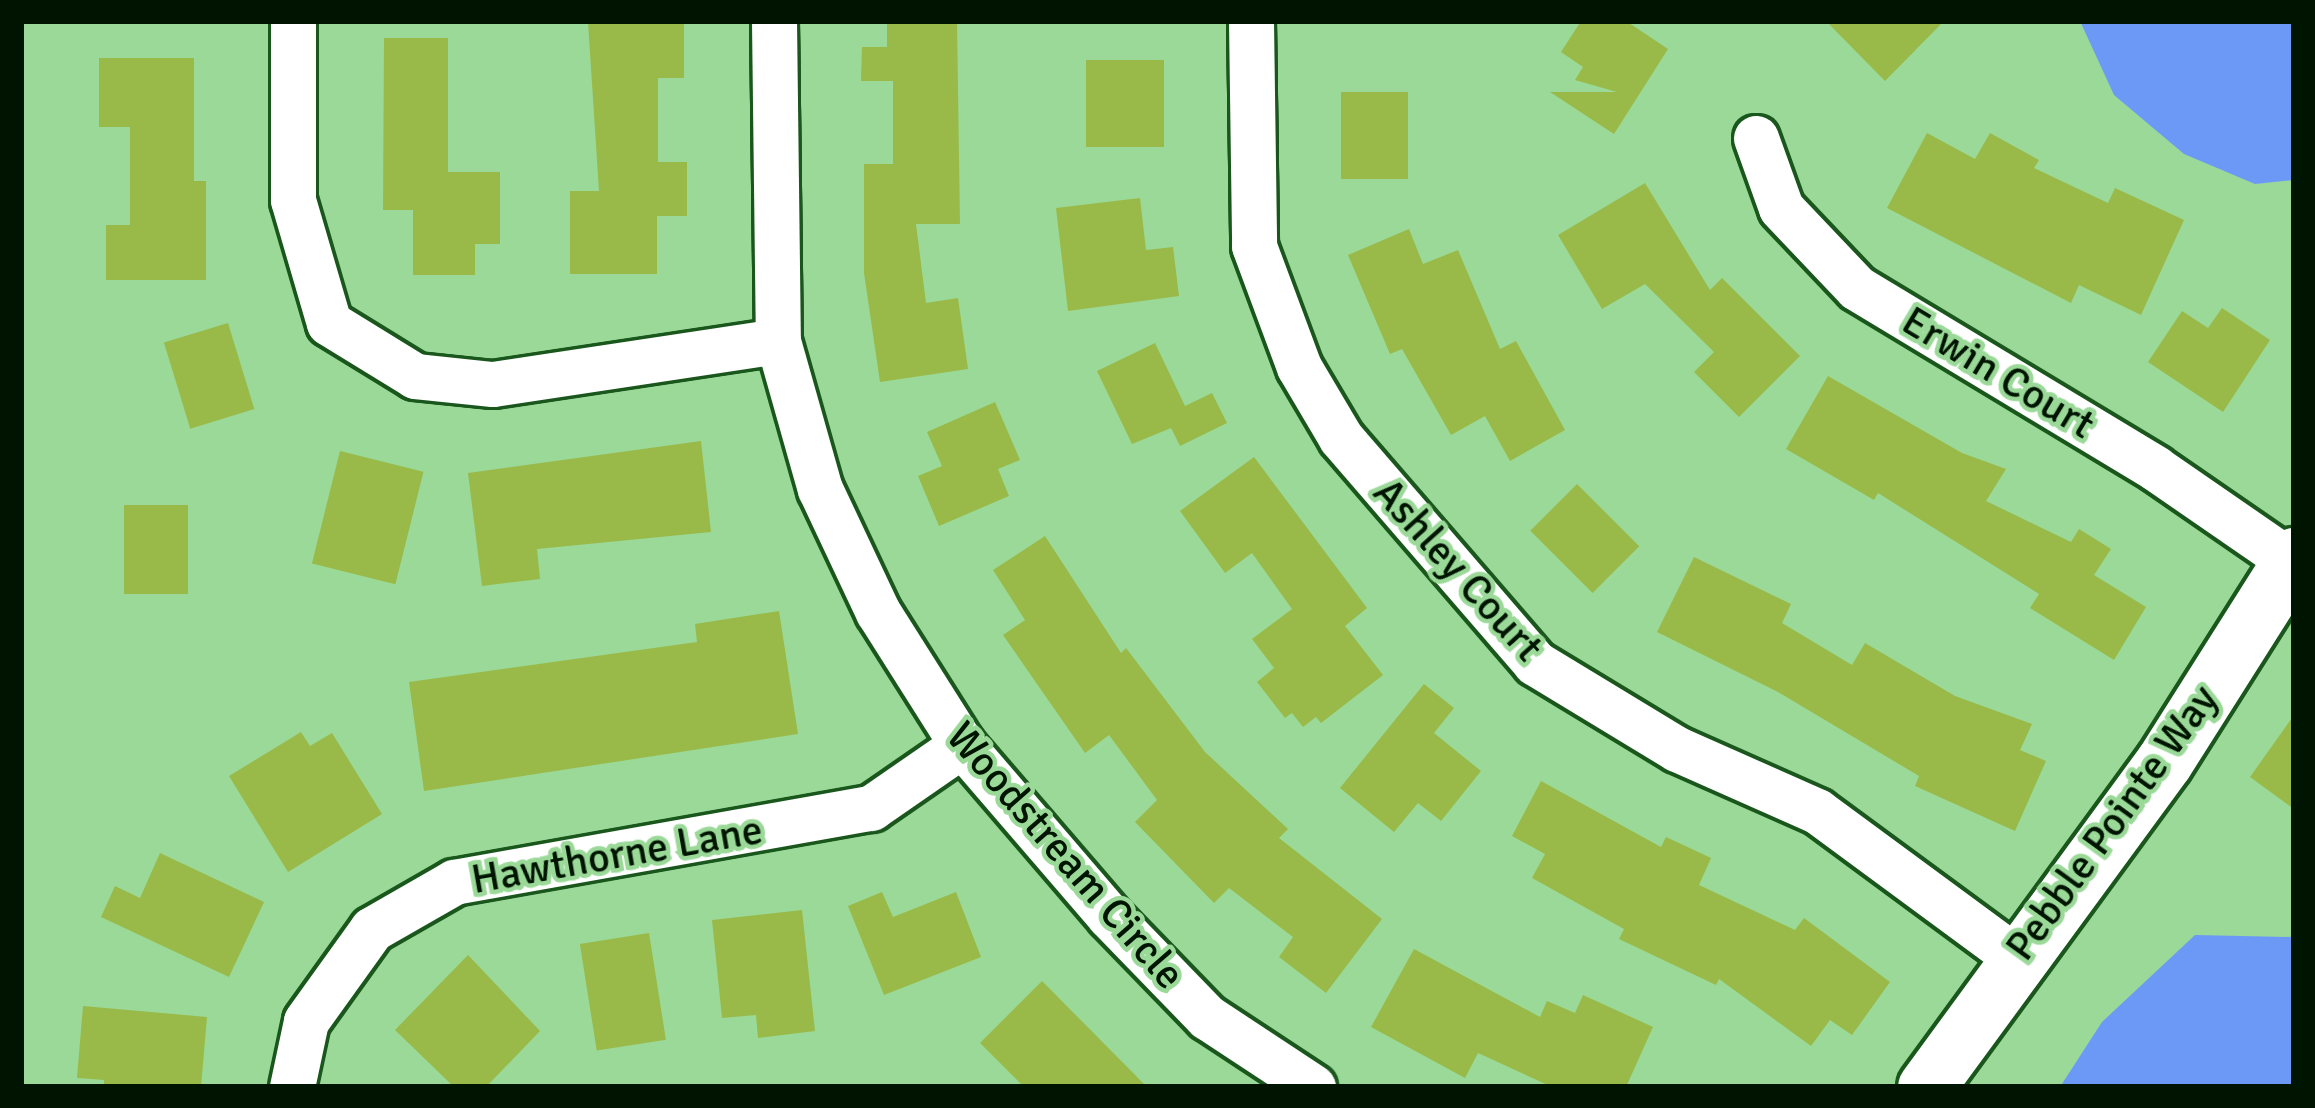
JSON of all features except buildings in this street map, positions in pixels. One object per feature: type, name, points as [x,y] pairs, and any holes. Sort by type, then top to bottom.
[{"type":"street","points":[[293,21],[293,200],[329,322],[415,376],[493,384],[778,341]]},
{"type":"street","name":"Woodstream Circle","points":[[774,21],[778,341],[820,489],[878,613],[962,746],[1207,1017],[1313,1087]]},
{"type":"street","name":"Ashley Court","points":[[1251,21],[1254,246],[1299,367],[1341,438],[1535,663],[1678,749],[1817,811],[2015,957]]},
{"type":"street","name":"Erwin Court","points":[[1756,138],[1781,208],[1857,288],[2155,468],[2293,561]]},
{"type":"street","name":"Pebble Pointe Way","points":[[1926,1087],[2015,957],[2164,762],[2293,561]]},
{"type":"street","name":"Hawthorne Lane","points":[[292,1087],[306,1021],[372,929],[454,882],[871,808],[962,746]]},
{"type":"water","points":[[2080,21],[2294,21],[2294,180],[2255,184],[2184,154],[2114,95]]},
{"type":"water","points":[[2195,935],[2294,937],[2294,1087],[2060,1087],[2102,1022]]}]
